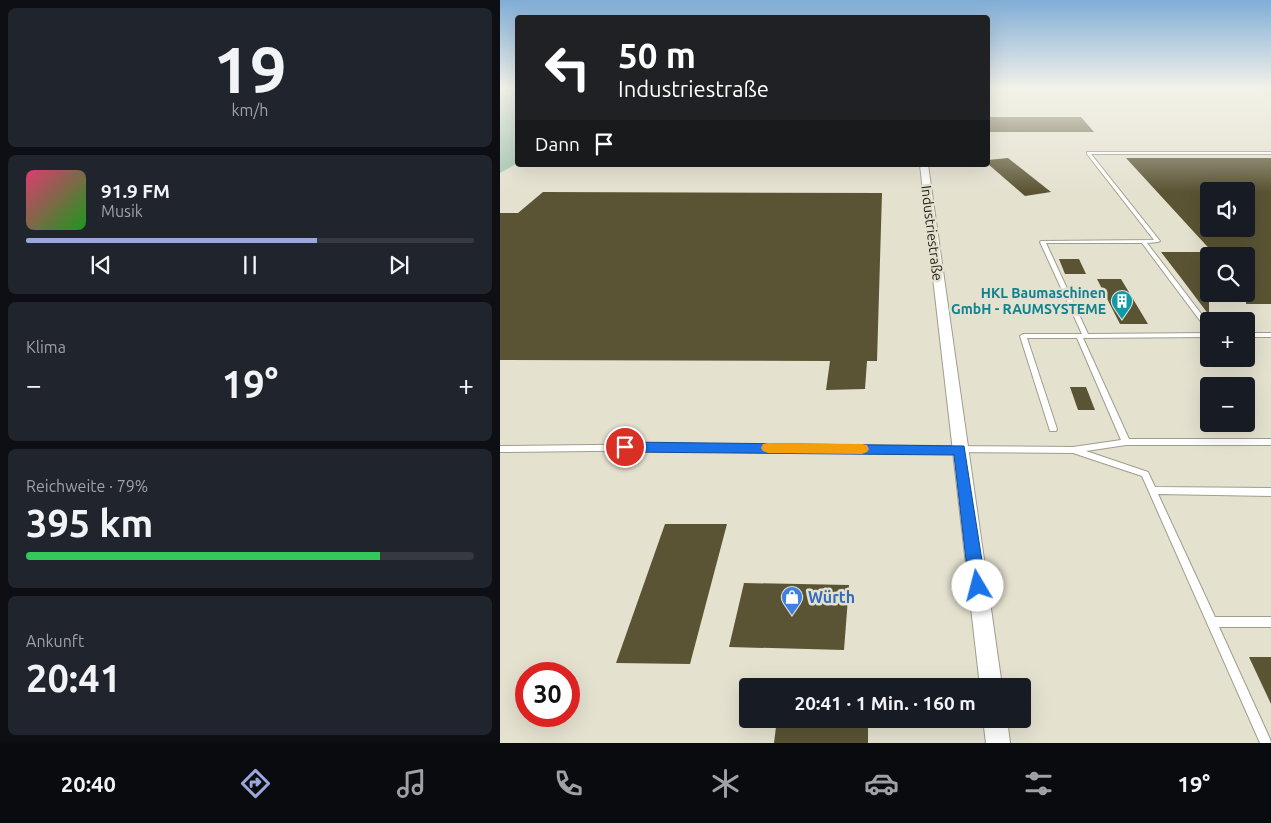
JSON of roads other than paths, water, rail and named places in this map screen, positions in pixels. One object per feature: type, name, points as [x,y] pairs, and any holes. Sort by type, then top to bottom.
[{"type":"street","name":"Industriestraße","points":[[924,167],[990,678]]},
{"type":"street","points":[[996,728],[998,743]]},
{"type":"lane","points":[[1126,442],[1042,242],[1158,241],[1088,153],[1271,153]]},
{"type":"lane","points":[[1143,241],[1200,317]]},
{"type":"lane","points":[[1053,429],[1024,336],[1200,335]]},
{"type":"lane","points":[[1255,335],[1271,335]]},
{"type":"lane","points":[[500,449],[554,447],[1073,450],[1126,442],[1271,442]]},
{"type":"lane","points":[[1073,450],[1145,474],[1266,743]]},
{"type":"lane","points":[[1153,490],[1271,492]]},
{"type":"lane","points":[[1212,622],[1271,622]]},
{"type":"place","name":"HKL Baumaschinen GmbH - RAUMSYSTEME","points":[[1122,320]]},
{"type":"place","name":"Würth","points":[[792,616]]}]
